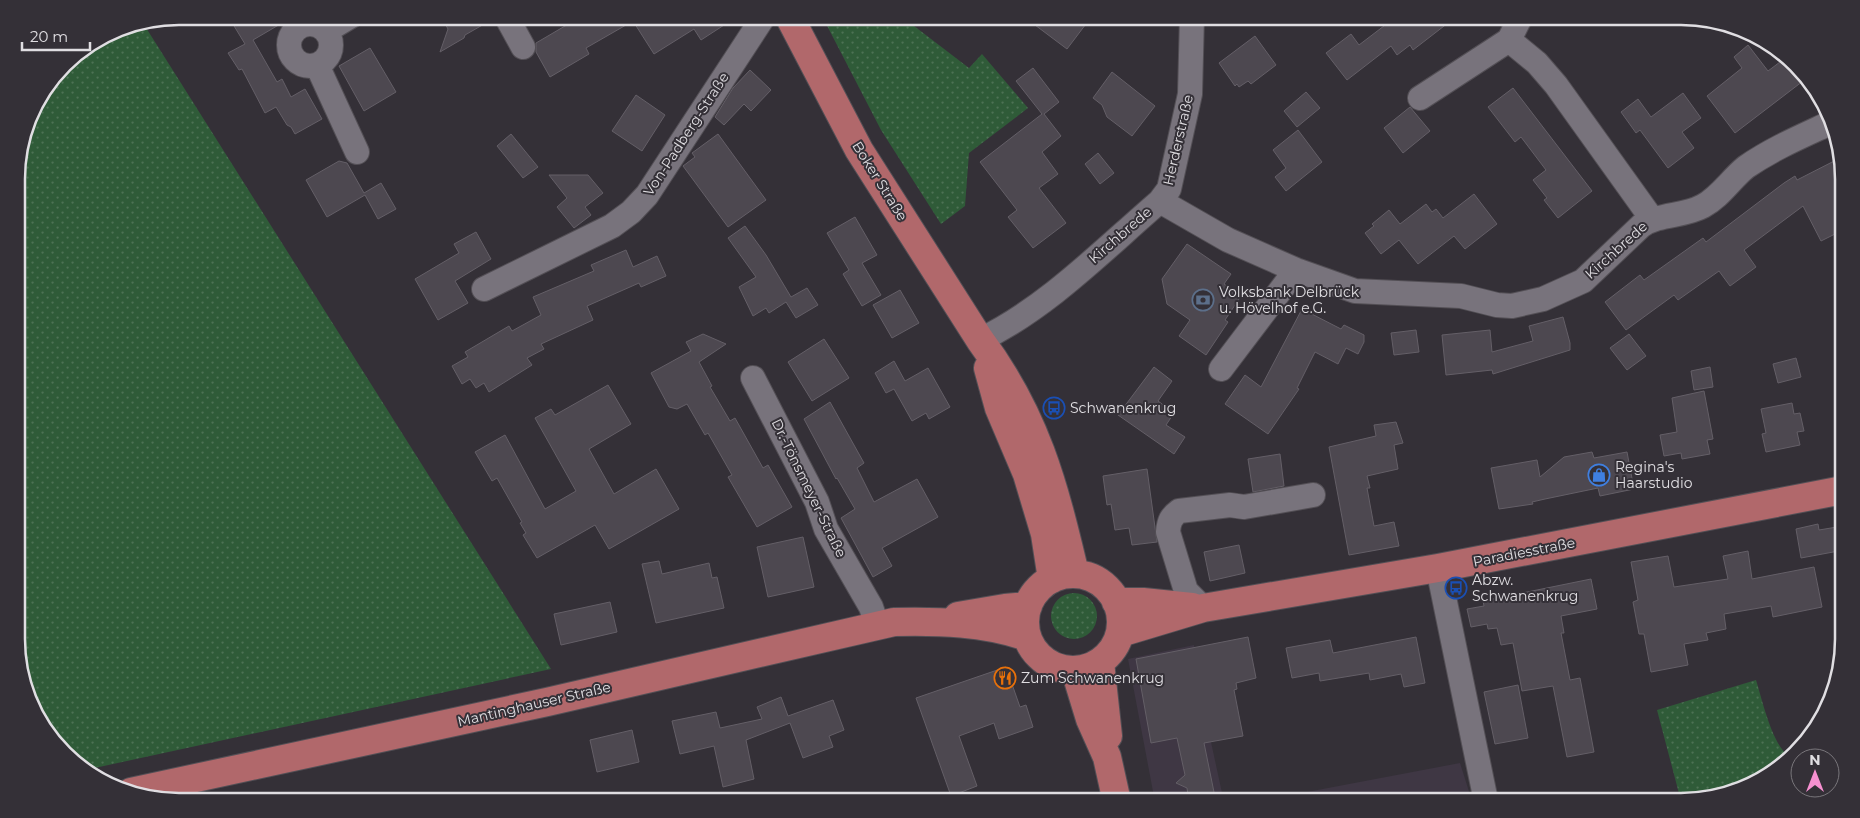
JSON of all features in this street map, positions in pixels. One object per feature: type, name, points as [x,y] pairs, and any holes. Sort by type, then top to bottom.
[{"type":"main road","name":"Boker Straße","points":[[794,25],[860,150],[980,340],[1000,367],[1022,406],[1038,440],[1057,498],[1064,577]]},
{"type":"main road","name":"Paradiesstraße","points":[[1120,633],[1203,608],[1438,568],[1835,492]]},
{"type":"main road","points":[[1064,577],[1092,578],[1106,588],[1116,602],[1121,617],[1120,633],[1113,649],[1087,666],[1059,668],[1045,661],[1034,650],[1027,637],[1025,622],[1028,606],[1033,595],[1042,586],[1064,577]]},
{"type":"main road","name":"Paradiesstraße","points":[[1116,602],[1143,602],[1203,608]]},
{"type":"main road","name":"Mantinghauser Straße","points":[[937,621],[1005,608],[1028,606]]},
{"type":"main road","name":"Mantinghauser Straße","points":[[145,789],[547,702],[876,625],[894,622],[937,621],[1007,630],[1027,637]]},
{"type":"main road","points":[[1087,666],[1090,719],[1107,757],[1115,793]]},
{"type":"street","points":[[301,25],[294,30],[289,48],[292,56],[308,66],[317,65],[326,60],[331,50],[331,40],[326,30],[319,25]]},
{"type":"street","points":[[326,30],[335,25]]},
{"type":"street","points":[[511,25],[523,47]]},
{"type":"street","name":"Von-Padberg-Straße","points":[[484,289],[612,226],[631,212],[647,195],[758,25]]},
{"type":"street","name":"Herderstraße","points":[[1160,201],[1169,189],[1190,94],[1192,25]]},
{"type":"street","points":[[1420,98],[1509,40],[1516,25]]},
{"type":"street","points":[[1509,40],[1537,62],[1556,85],[1652,219]]},
{"type":"street","points":[[317,65],[357,152]]},
{"type":"street","name":"Kirchbrede","points":[[980,340],[1006,328],[1044,300],[1160,201],[1228,240],[1296,270],[1355,291],[1461,296],[1497,305],[1512,306],[1543,299],[1583,280],[1641,226],[1652,219],[1689,212],[1701,207],[1715,197],[1744,169],[1760,158],[1825,125]]},
{"type":"street","points":[[1221,369],[1296,270]]},
{"type":"street","name":"Dr.-Tönsmeyer-Straße","points":[[753,378],[817,502],[826,529],[871,607],[876,625]]},
{"type":"street","points":[[1203,608],[1186,591],[1168,532],[1172,516],[1179,511],[1230,505],[1244,507],[1313,496]]},
{"type":"street","points":[[1438,568],[1484,793]]},
{"type":"shaded area","points":[[1194,645],[1222,793],[1153,793],[1128,659]]},
{"type":"shaded area","points":[[1460,763],[1469,793],[1302,793]]},
{"type":"green space","points":[[827,25],[913,25],[969,68],[982,54],[1028,108],[969,153],[965,206],[941,224],[881,130]]},
{"type":"green space","points":[[146,29],[551,669],[96,768],[70,748],[57,733],[37,698],[30,679],[26,659],[25,169],[30,139],[41,111],[57,85],[77,63],[93,51],[120,37]]},
{"type":"green space","points":[[1074,593],[1087,597],[1093,603],[1097,616],[1093,629],[1087,635],[1074,639],[1061,635],[1055,629],[1051,616],[1055,603],[1061,597]]},
{"type":"green space","points":[[1756,680],[1774,734],[1785,752],[1758,772],[1731,785],[1711,790],[1679,793],[1657,710]]},
{"type":"building","points":[[233,25],[279,25],[253,40],[277,82],[282,79],[291,97],[305,89],[322,119],[295,134],[276,107],[265,113],[242,69],[239,70],[228,53],[245,44]]},
{"type":"building","points":[[446,25],[482,25],[440,52],[448,29]]},
{"type":"building","points":[[567,25],[626,25],[586,48],[589,54],[550,77],[536,52],[536,43]]},
{"type":"building","points":[[636,25],[724,25],[701,40],[694,29],[654,54]]},
{"type":"building","points":[[1035,25],[1085,25],[1067,49]]},
{"type":"building","points":[[1385,25],[1445,25],[1413,50],[1410,45],[1397,55],[1391,46],[1347,80],[1326,53],[1351,34],[1359,45]]},
{"type":"building","points":[[1255,36],[1276,65],[1251,84],[1248,81],[1239,87],[1237,84],[1235,86],[1219,63]]},
{"type":"building","points":[[1748,45],[1768,71],[1780,62],[1801,83],[1735,133],[1707,96],[1742,68],[1734,57]]},
{"type":"building","points":[[370,48],[396,92],[364,111],[339,66]]},
{"type":"building","points":[[1033,68],[1059,102],[1044,114],[1061,136],[1042,152],[1058,174],[1039,188],[1066,223],[1033,248],[1008,217],[1017,210],[980,162],[1042,114],[1016,81]]},
{"type":"building","points":[[750,70],[771,90],[751,111],[744,104],[724,125],[715,117],[733,88]]},
{"type":"building","points":[[1112,72],[1155,106],[1132,136],[1107,117],[1102,105],[1093,98]]},
{"type":"building","points":[[1513,88],[1592,191],[1558,218],[1544,200],[1547,198],[1533,180],[1546,170],[1521,137],[1515,142],[1488,107]]},
{"type":"building","points":[[1306,92],[1320,108],[1297,127],[1284,111]]},
{"type":"building","points":[[1683,93],[1701,118],[1682,132],[1694,148],[1668,168],[1640,130],[1636,133],[1621,112],[1638,99],[1651,117]]},
{"type":"building","points":[[636,95],[665,115],[642,151],[612,131]]},
{"type":"building","points":[[1410,107],[1430,131],[1403,153],[1384,128]]},
{"type":"building","points":[[1298,130],[1322,162],[1286,191],[1275,177],[1286,168],[1273,150]]},
{"type":"building","points":[[511,134],[538,167],[523,178],[497,146]]},
{"type":"building","points":[[718,134],[766,200],[728,227],[683,166],[695,157],[692,153]]},
{"type":"building","points":[[1098,153],[1114,173],[1100,184],[1085,164]]},
{"type":"building","points":[[339,161],[347,163],[364,193],[381,183],[396,209],[378,219],[365,195],[327,217],[306,180]]},
{"type":"building","points":[[1834,161],[1835,234],[1821,241],[1803,206],[1744,250],[1756,267],[1730,286],[1719,271],[1678,300],[1674,295],[1626,330],[1605,302],[1640,275],[1644,280],[1703,238],[1706,242],[1795,176],[1797,180]]},
{"type":"building","points":[[549,175],[588,175],[603,193],[585,207],[591,215],[574,228],[557,207],[567,198]]},
{"type":"building","points":[[1474,194],[1497,224],[1465,249],[1454,236],[1418,264],[1399,240],[1381,254],[1365,233],[1374,226],[1372,224],[1389,210],[1400,224],[1426,204],[1432,212],[1436,209],[1443,218]]},
{"type":"building","points":[[855,217],[877,255],[862,263],[881,295],[862,306],[843,274],[849,270],[827,233]]},
{"type":"building","points":[[745,226],[766,255],[791,297],[807,288],[818,305],[796,318],[786,302],[769,313],[766,308],[753,316],[739,287],[756,277],[728,238]]},
{"type":"building","points":[[476,232],[491,259],[455,281],[468,303],[438,320],[415,279],[459,253],[454,244]]},
{"type":"building","name":"Volksbank Delbrück u. Hövelhof e.G.","points":[[1187,244],[1231,274],[1224,284],[1241,296],[1225,320],[1228,322],[1206,355],[1179,336],[1190,320],[1167,304],[1162,279]]},
{"type":"building","points":[[626,250],[633,267],[657,256],[666,276],[641,287],[639,283],[587,306],[593,320],[541,344],[544,349],[527,358],[532,365],[489,392],[484,383],[476,388],[470,379],[462,384],[452,366],[468,357],[465,352],[509,326],[512,331],[541,315],[533,297],[594,271],[591,265]]},
{"type":"building","points":[[900,290],[919,323],[892,338],[873,305]]},
{"type":"building","points":[[1302,309],[1341,329],[1344,325],[1364,335],[1364,342],[1358,354],[1346,348],[1338,364],[1315,352],[1297,388],[1299,389],[1268,434],[1225,404],[1245,375],[1261,387]]},
{"type":"building","points":[[1563,317],[1570,350],[1493,374],[1492,370],[1446,375],[1442,335],[1490,330],[1492,352],[1533,341],[1529,326]]},
{"type":"building","points":[[1416,330],[1419,352],[1394,355],[1391,333]]},
{"type":"building","points":[[703,334],[726,344],[699,362],[712,386],[710,387],[730,421],[735,418],[763,468],[768,465],[792,507],[757,527],[728,477],[732,475],[708,433],[705,435],[687,404],[677,409],[669,407],[651,373],[691,351],[686,342]]},
{"type":"building","points":[[1629,334],[1646,356],[1627,370],[1610,348]]},
{"type":"building","points":[[824,339],[849,378],[812,401],[788,362]]},
{"type":"building","points":[[1796,358],[1801,377],[1778,383],[1773,364]]},
{"type":"building","points":[[894,361],[905,381],[928,368],[950,407],[929,419],[926,413],[912,421],[894,389],[886,393],[875,373]]},
{"type":"building","points":[[1154,367],[1172,381],[1158,401],[1174,413],[1166,425],[1185,437],[1174,454],[1118,415]]},
{"type":"building","points":[[1710,367],[1713,387],[1694,390],[1691,371]]},
{"type":"building","points":[[608,385],[631,424],[589,449],[614,494],[656,469],[679,509],[609,549],[595,525],[537,558],[523,535],[526,533],[520,523],[522,522],[497,478],[492,481],[475,452],[505,435],[545,509],[576,491],[535,418],[551,409],[555,415]]},
{"type":"building","points":[[1704,391],[1713,439],[1707,440],[1710,454],[1682,459],[1681,453],[1664,456],[1660,435],[1677,432],[1672,398]]},
{"type":"building","points":[[830,402],[864,463],[857,468],[874,502],[917,479],[938,517],[882,548],[892,566],[873,577],[841,518],[855,509],[836,479],[804,419]]},
{"type":"building","points":[[1792,403],[1794,414],[1800,413],[1804,431],[1797,432],[1800,445],[1766,452],[1762,434],[1766,433],[1761,409]]},
{"type":"building","points":[[1396,422],[1403,443],[1394,445],[1398,469],[1367,476],[1370,488],[1367,488],[1374,526],[1394,522],[1399,546],[1349,555],[1329,447],[1376,436],[1374,425]]},
{"type":"building","points":[[1592,452],[1594,458],[1627,452],[1634,489],[1600,496],[1598,488],[1532,502],[1533,504],[1499,509],[1491,468],[1537,460],[1540,477],[1564,457]]},
{"type":"building","points":[[1280,454],[1284,486],[1253,492],[1248,459]]},
{"type":"building","points":[[1147,469],[1157,542],[1132,545],[1129,528],[1115,530],[1111,504],[1107,505],[1103,476]]},
{"type":"building","points":[[1818,524],[1819,530],[1835,527],[1835,552],[1801,558],[1796,529]]},
{"type":"building","points":[[803,537],[814,587],[768,597],[757,547]]},
{"type":"building","points":[[1239,545],[1245,573],[1210,581],[1204,552]]},
{"type":"building","points":[[1748,551],[1752,579],[1814,567],[1822,607],[1773,617],[1771,606],[1724,614],[1726,629],[1706,633],[1708,640],[1684,644],[1688,665],[1651,672],[1644,634],[1639,634],[1633,602],[1638,600],[1631,562],[1668,556],[1674,587],[1728,579],[1723,556]]},
{"type":"building","points":[[659,561],[662,574],[709,563],[712,578],[717,577],[724,608],[656,623],[642,564]]},
{"type":"building","points":[[1591,579],[1597,609],[1561,616],[1564,633],[1561,633],[1570,680],[1580,678],[1594,752],[1567,757],[1553,686],[1522,691],[1513,643],[1501,645],[1497,628],[1488,629],[1487,624],[1471,627],[1467,609],[1484,606],[1483,601]]},
{"type":"building","points":[[610,602],[617,632],[561,645],[554,614]]},
{"type":"building","points":[[1248,637],[1256,678],[1236,683],[1237,689],[1234,690],[1243,736],[1204,743],[1214,793],[1188,793],[1187,788],[1176,783],[1185,775],[1177,738],[1151,743],[1136,659]]},
{"type":"building","points":[[1416,637],[1425,683],[1404,687],[1401,674],[1370,680],[1369,673],[1320,681],[1319,673],[1292,678],[1286,648],[1330,640],[1333,653]]},
{"type":"building","points":[[1006,667],[1020,707],[1026,705],[1033,727],[999,739],[994,723],[959,736],[977,786],[959,793],[950,793],[916,698]]},
{"type":"building","points":[[1518,685],[1528,738],[1495,744],[1484,692]]},
{"type":"building","points":[[781,697],[788,716],[833,700],[844,730],[829,736],[833,747],[803,758],[790,723],[746,740],[754,779],[723,787],[714,746],[680,754],[672,721],[716,712],[720,728],[762,719],[757,707]]},
{"type":"building","points":[[632,730],[639,762],[597,772],[590,740]]},
{"type":"place","name":"Volksbank Delbrück u. Hövelhof e.G.","points":[[1203,300]]},
{"type":"place","name":"Schwanenkrug","points":[[1054,408]]},
{"type":"place","name":"Regina's Haarstudio","points":[[1599,475]]},
{"type":"place","name":"Abzw. Schwanenkrug","points":[[1456,588]]},
{"type":"place","name":"Zum Schwanenkrug","points":[[1005,678]]}]
